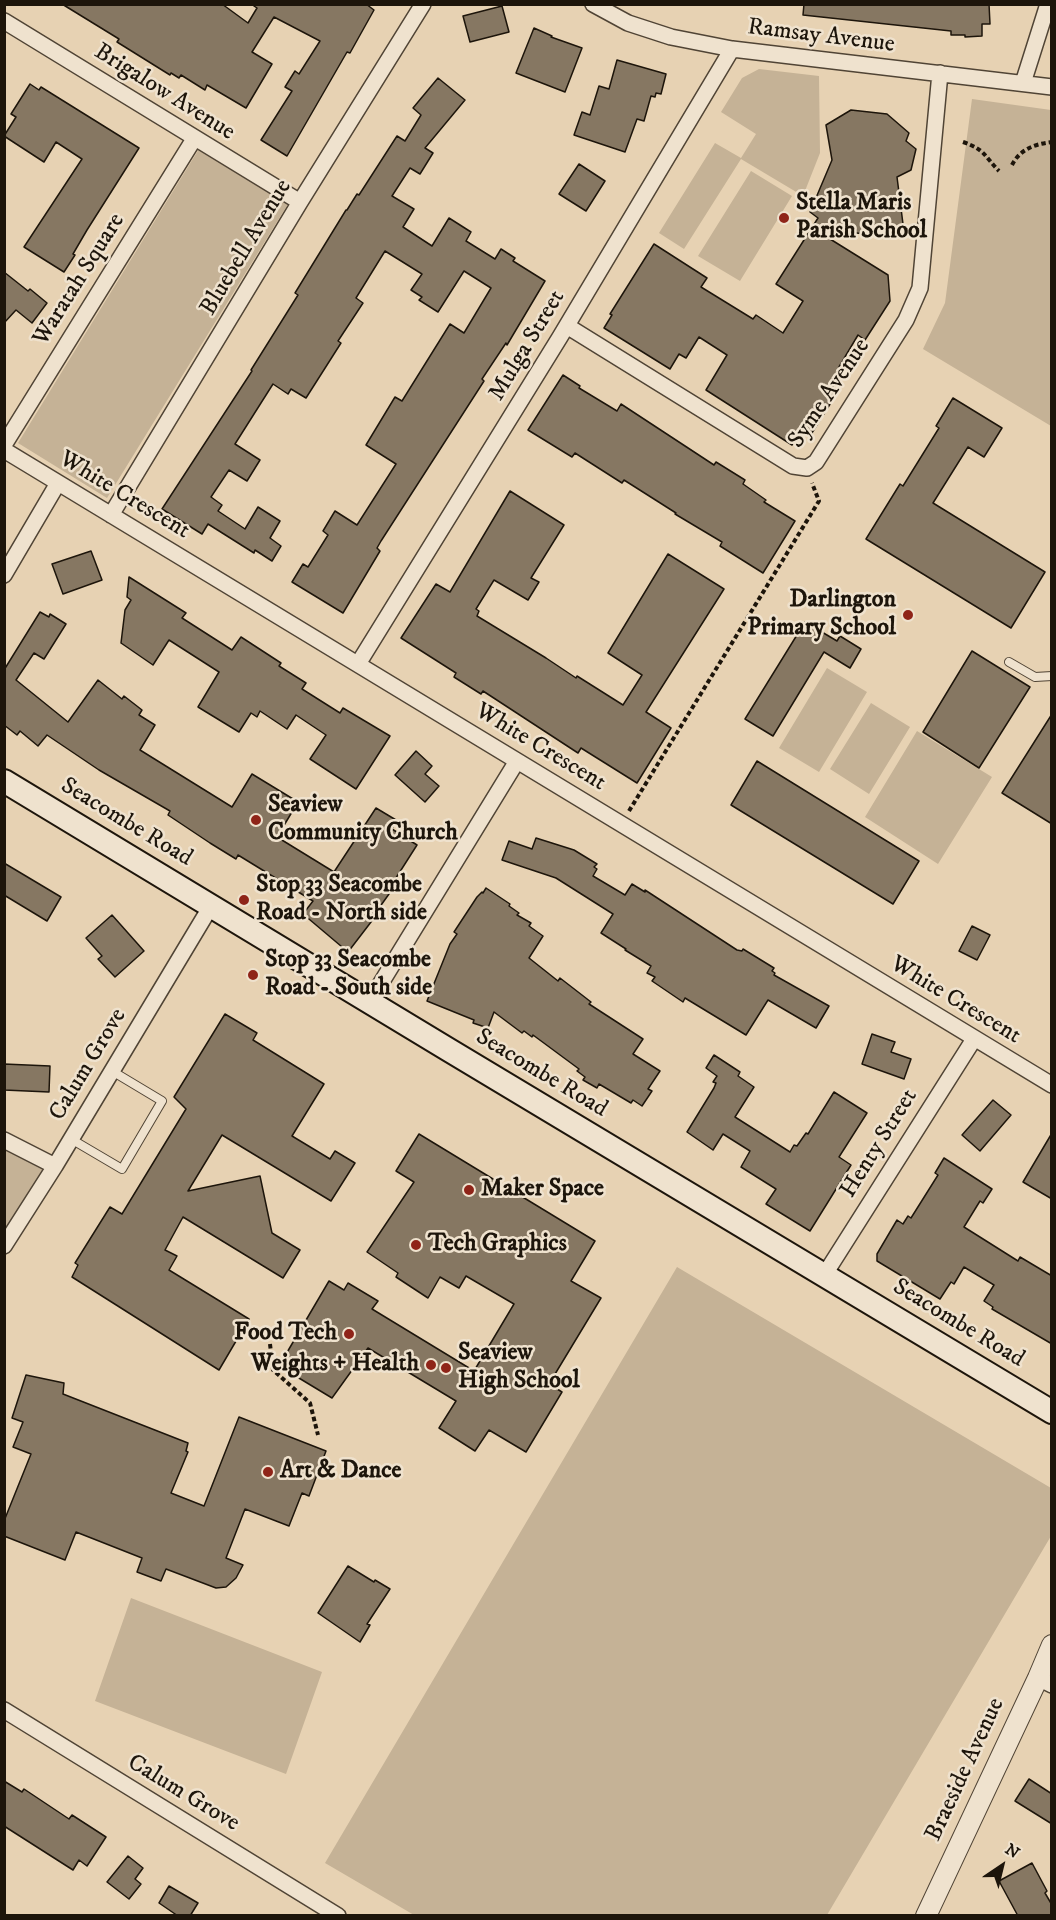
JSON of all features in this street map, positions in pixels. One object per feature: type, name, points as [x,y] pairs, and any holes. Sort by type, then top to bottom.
[{"type":"main road","name":"Seacombe Road","points":[[4,781],[1052,1412]]},
{"type":"street","name":"Bluebell Avenue","points":[[111,515],[423,4]]},
{"type":"street","name":"Ramsay Avenue","points":[[593,4],[638,27],[671,37],[732,49],[1052,87]]},
{"type":"street","points":[[1023,83],[1048,4]]},
{"type":"street","name":"Brigalow Avenue","points":[[4,21],[300,202]]},
{"type":"street","name":"Mulga Street","points":[[358,664],[567,326],[732,49]]},
{"type":"street","name":"Syme Avenue","points":[[567,326],[793,466],[807,468],[816,462],[906,320],[920,288],[940,73]]},
{"type":"street","name":"Waratah Square","points":[[4,445],[194,139]]},
{"type":"street","name":"White Crescent","points":[[4,450],[1052,1085]]},
{"type":"street","points":[[4,575],[58,483]]},
{"type":"street","points":[[370,1001],[517,761]]},
{"type":"street","name":"Calum Grove","points":[[4,1246],[55,1166],[211,906]]},
{"type":"street","name":"Henty Street","points":[[825,1274],[974,1039]]},
{"type":"street","points":[[4,1140],[55,1166]]},
{"type":"street","name":"Braeside Avenue","points":[[926,1916],[1045,1681],[1052,1645]]},
{"type":"street","name":"Calum Grove","points":[[4,1710],[338,1916]]},
{"type":"lane","points":[[1009,662],[1035,677],[1052,676]]},
{"type":"lane","points":[[71,1139],[122,1169],[162,1101],[112,1071]]},
{"type":"path","points":[[963,142],[978,147],[999,171]]},
{"type":"path","points":[[1012,165],[1021,153],[1035,144],[1052,142]]},
{"type":"path","points":[[621,824],[819,501],[807,468]]},
{"type":"path","points":[[270,1344],[273,1370],[310,1403],[318,1436]]},
{"type":"shaded area","points":[[759,69],[819,76],[820,153],[803,196],[741,159],[684,249],[659,233],[715,143],[741,158],[756,134],[721,112],[742,78]]},
{"type":"shaded area","points":[[972,99],[1051,110],[1051,426],[923,349],[945,303]]},
{"type":"shaded area","points":[[199,149],[288,204],[107,498],[18,443]]},
{"type":"shaded area","points":[[751,171],[792,196],[740,281],[698,256]]},
{"type":"shaded area","points":[[827,668],[867,692],[819,772],[779,748]]},
{"type":"shaded area","points":[[871,703],[910,727],[869,794],[830,769]]},
{"type":"shaded area","points":[[917,731],[992,777],[938,864],[865,817]]},
{"type":"shaded area","points":[[5,1144],[47,1167],[5,1235]]},
{"type":"shaded area","points":[[677,1267],[1051,1488],[1051,1536],[827,1915],[414,1915],[325,1863]]},
{"type":"shaded area","points":[[131,1598],[322,1672],[286,1774],[95,1701]]},
{"type":"building","points":[[62,4],[222,4],[248,23],[257,8],[251,4],[366,4],[374,10],[287,156],[261,140],[292,91],[285,87],[295,71],[299,74],[320,41],[274,17],[252,52],[272,64],[246,108],[207,85],[205,90],[181,75],[179,78],[171,73],[170,75],[117,42],[119,39]]},
{"type":"building","points":[[804,4],[989,4],[990,24],[982,24],[982,36],[965,37],[965,35],[951,35],[951,31],[803,15]]},
{"type":"building","points":[[502,6],[509,32],[470,42],[463,16]]},
{"type":"building","points":[[534,28],[582,48],[565,92],[516,73]]},
{"type":"building","points":[[617,60],[666,74],[661,94],[656,93],[655,97],[651,96],[644,121],[637,119],[625,152],[574,135],[582,112],[590,115],[599,86],[609,89]]},
{"type":"building","points":[[438,78],[465,100],[425,148],[433,153],[420,174],[410,168],[392,196],[414,209],[403,227],[432,246],[449,218],[471,232],[466,241],[495,259],[501,249],[515,258],[513,261],[545,281],[507,345],[506,343],[482,379],[484,381],[381,541],[377,548],[380,551],[343,613],[292,582],[303,564],[308,567],[328,535],[323,531],[335,511],[357,525],[396,464],[366,445],[395,397],[402,401],[450,324],[464,333],[491,288],[464,271],[438,312],[419,300],[422,297],[411,290],[422,274],[385,251],[356,298],[363,303],[338,341],[341,343],[306,398],[291,389],[288,394],[273,384],[235,444],[260,460],[247,481],[229,470],[211,497],[222,505],[218,511],[245,529],[258,507],[280,521],[270,538],[281,546],[272,561],[255,550],[254,553],[208,524],[202,534],[162,509],[252,371],[298,295],[295,293],[346,210],[357,194],[359,195],[397,136],[405,141],[421,115],[413,108]]},
{"type":"building","points":[[30,84],[39,90],[41,87],[139,148],[87,230],[64,272],[24,247],[82,159],[56,142],[44,162],[4,136],[16,117],[11,114]]},
{"type":"building","points":[[851,110],[887,114],[909,133],[906,141],[916,149],[911,170],[897,177],[903,224],[877,235],[814,229],[888,275],[890,301],[865,340],[858,335],[839,367],[844,370],[831,389],[837,393],[810,436],[801,431],[792,445],[706,390],[727,355],[699,337],[686,358],[679,354],[670,369],[604,328],[612,315],[610,314],[654,244],[707,278],[701,287],[753,319],[756,315],[783,333],[803,301],[776,284],[818,218],[810,212],[832,160],[826,125]]},
{"type":"building","points":[[579,164],[605,181],[586,211],[559,194]]},
{"type":"building","points":[[4,272],[47,303],[32,323],[16,310],[4,323]]},
{"type":"building","points":[[563,375],[580,386],[579,388],[617,411],[621,404],[714,465],[716,462],[745,480],[743,484],[766,500],[764,502],[795,521],[763,573],[720,546],[722,542],[624,480],[622,483],[575,453],[572,457],[528,430]]},
{"type":"building","points":[[953,398],[1002,428],[984,457],[968,447],[933,503],[1045,572],[1011,628],[866,539],[900,484],[903,486],[939,428],[936,426]]},
{"type":"building","points":[[510,491],[564,525],[531,578],[539,582],[528,600],[494,580],[476,609],[479,611],[477,616],[623,705],[642,675],[608,653],[668,554],[724,589],[646,712],[671,728],[637,783],[581,748],[578,753],[483,691],[481,694],[454,677],[456,673],[401,638],[436,584],[450,592]]},
{"type":"building","points":[[91,551],[102,580],[63,594],[52,564]]},
{"type":"building","points":[[129,577],[186,613],[182,618],[232,650],[241,637],[281,663],[279,666],[306,683],[302,689],[340,713],[343,708],[390,736],[356,789],[310,759],[326,735],[296,715],[287,729],[260,711],[257,717],[251,713],[239,732],[198,707],[219,672],[169,640],[153,665],[121,643],[125,610],[131,600],[127,597]]},
{"type":"building","points":[[40,612],[49,617],[50,614],[66,624],[44,659],[34,653],[16,680],[68,722],[98,680],[122,699],[124,696],[142,710],[139,715],[155,725],[140,750],[232,807],[252,774],[298,802],[277,837],[334,872],[376,808],[396,820],[392,829],[417,845],[387,892],[389,894],[379,908],[381,909],[348,952],[303,914],[313,901],[238,855],[236,859],[210,843],[168,815],[170,811],[99,770],[47,735],[38,746],[20,731],[17,735],[4,725],[4,670]]},
{"type":"building","points":[[805,622],[837,641],[840,636],[861,649],[850,668],[824,652],[773,736],[745,719]]},
{"type":"building","points":[[972,651],[1030,687],[979,768],[923,732]]},
{"type":"building","points":[[1052,714],[1052,824],[1002,793]]},
{"type":"building","points":[[416,751],[432,766],[425,774],[439,786],[425,802],[395,775]]},
{"type":"building","points":[[757,761],[919,861],[893,904],[731,805]]},
{"type":"building","points":[[536,838],[574,850],[597,864],[594,867],[597,869],[593,876],[625,895],[632,884],[645,892],[645,890],[737,950],[742,951],[743,949],[774,968],[772,971],[774,975],[829,1006],[816,1028],[768,1000],[746,1035],[685,998],[683,1002],[652,981],[655,977],[647,973],[651,966],[601,933],[613,914],[556,878],[502,860],[509,841],[532,849]]},
{"type":"building","points":[[4,863],[61,897],[47,921],[4,895]]},
{"type":"building","points":[[486,888],[510,904],[509,906],[519,913],[517,915],[531,923],[529,926],[543,936],[529,958],[558,981],[560,978],[591,1002],[589,1004],[643,1039],[633,1054],[660,1071],[648,1089],[652,1091],[642,1106],[633,1100],[631,1103],[599,1084],[597,1088],[583,1080],[585,1077],[577,1071],[579,1069],[533,1035],[532,1037],[524,1031],[522,1033],[494,1012],[488,1028],[427,1001],[450,944],[457,934],[454,932],[477,897]]},
{"type":"building","points":[[112,915],[144,951],[115,977],[98,959],[102,956],[86,938]]},
{"type":"building","points":[[972,926],[990,935],[977,960],[959,951]]},
{"type":"building","points":[[225,1014],[257,1033],[253,1040],[324,1084],[292,1136],[330,1159],[335,1151],[355,1163],[331,1201],[222,1135],[188,1191],[260,1176],[272,1233],[300,1250],[283,1278],[183,1217],[165,1250],[177,1256],[169,1270],[249,1319],[219,1370],[72,1277],[78,1265],[75,1263],[110,1207],[122,1214],[186,1109],[174,1097]]},
{"type":"building","points":[[872,1034],[895,1042],[891,1052],[911,1059],[904,1079],[862,1064]]},
{"type":"building","points":[[714,1055],[740,1072],[738,1076],[754,1087],[735,1117],[790,1152],[806,1133],[808,1134],[834,1092],[867,1113],[839,1157],[851,1165],[810,1231],[766,1204],[776,1189],[741,1167],[750,1151],[723,1134],[713,1150],[687,1132],[716,1083],[713,1082],[717,1076],[706,1068]]},
{"type":"building","points":[[4,1064],[50,1066],[49,1092],[4,1090]]},
{"type":"building","points":[[993,1100],[1011,1115],[980,1151],[962,1135]]},
{"type":"building","points":[[1052,1133],[1052,1199],[1023,1182]]},
{"type":"building","points":[[419,1134],[595,1241],[571,1281],[601,1298],[549,1384],[562,1392],[526,1452],[489,1430],[475,1451],[439,1428],[456,1401],[368,1348],[332,1398],[279,1366],[329,1281],[344,1290],[348,1283],[378,1301],[372,1309],[474,1371],[514,1304],[466,1276],[459,1288],[440,1277],[428,1298],[396,1277],[398,1273],[367,1252],[414,1182],[396,1171]]},
{"type":"building","points":[[944,1158],[992,1189],[983,1203],[980,1201],[964,1227],[1018,1261],[1020,1257],[1052,1276],[1052,1344],[992,1309],[993,1307],[984,1301],[994,1285],[964,1267],[954,1284],[951,1282],[940,1299],[877,1261],[877,1254],[897,1220],[903,1224],[908,1216],[911,1218],[938,1175],[935,1173]]},
{"type":"building","points":[[26,1375],[64,1383],[63,1394],[188,1443],[186,1451],[188,1452],[171,1493],[204,1506],[239,1417],[326,1451],[309,1496],[302,1493],[289,1526],[245,1509],[226,1558],[243,1565],[236,1578],[226,1587],[216,1588],[166,1569],[161,1581],[137,1572],[142,1558],[76,1532],[65,1560],[4,1536],[4,1521],[31,1454],[13,1447],[23,1422],[12,1418]]},
{"type":"building","points":[[348,1566],[390,1589],[367,1624],[370,1625],[360,1642],[318,1613]]},
{"type":"building","points":[[1029,1779],[1052,1794],[1052,1824],[1015,1801]]},
{"type":"building","points":[[4,1781],[22,1792],[24,1789],[69,1819],[72,1815],[106,1837],[87,1866],[79,1860],[73,1870],[4,1826]]},
{"type":"building","points":[[128,1856],[143,1868],[135,1879],[141,1884],[129,1899],[107,1882]]},
{"type":"building","points":[[1032,1863],[1047,1891],[1045,1893],[1052,1905],[1052,1916],[1018,1916],[999,1881]]},
{"type":"building","points":[[169,1886],[198,1903],[190,1916],[178,1916],[159,1903]]},
{"type":"place","name":"Stella Maris Parish School","points":[[784,218]]},
{"type":"place","name":"Darlington Primary School","points":[[908,615]]},
{"type":"place","name":"Seaview Community Church","points":[[256,820]]},
{"type":"place","name":"Stop 33 Seacombe Road - North side","points":[[244,900]]},
{"type":"place","name":"Stop 33 Seacombe Road - South side","points":[[253,975]]},
{"type":"place","name":"Maker Space","points":[[469,1190]]},
{"type":"place","name":"Tech Graphics","points":[[416,1245]]},
{"type":"place","name":"Food Tech","points":[[349,1334]]},
{"type":"place","name":"Weights + Health","points":[[431,1365]]},
{"type":"place","name":"Seaview High School","points":[[446,1368]]},
{"type":"place","name":"Art & Dance","points":[[268,1472]]}]
